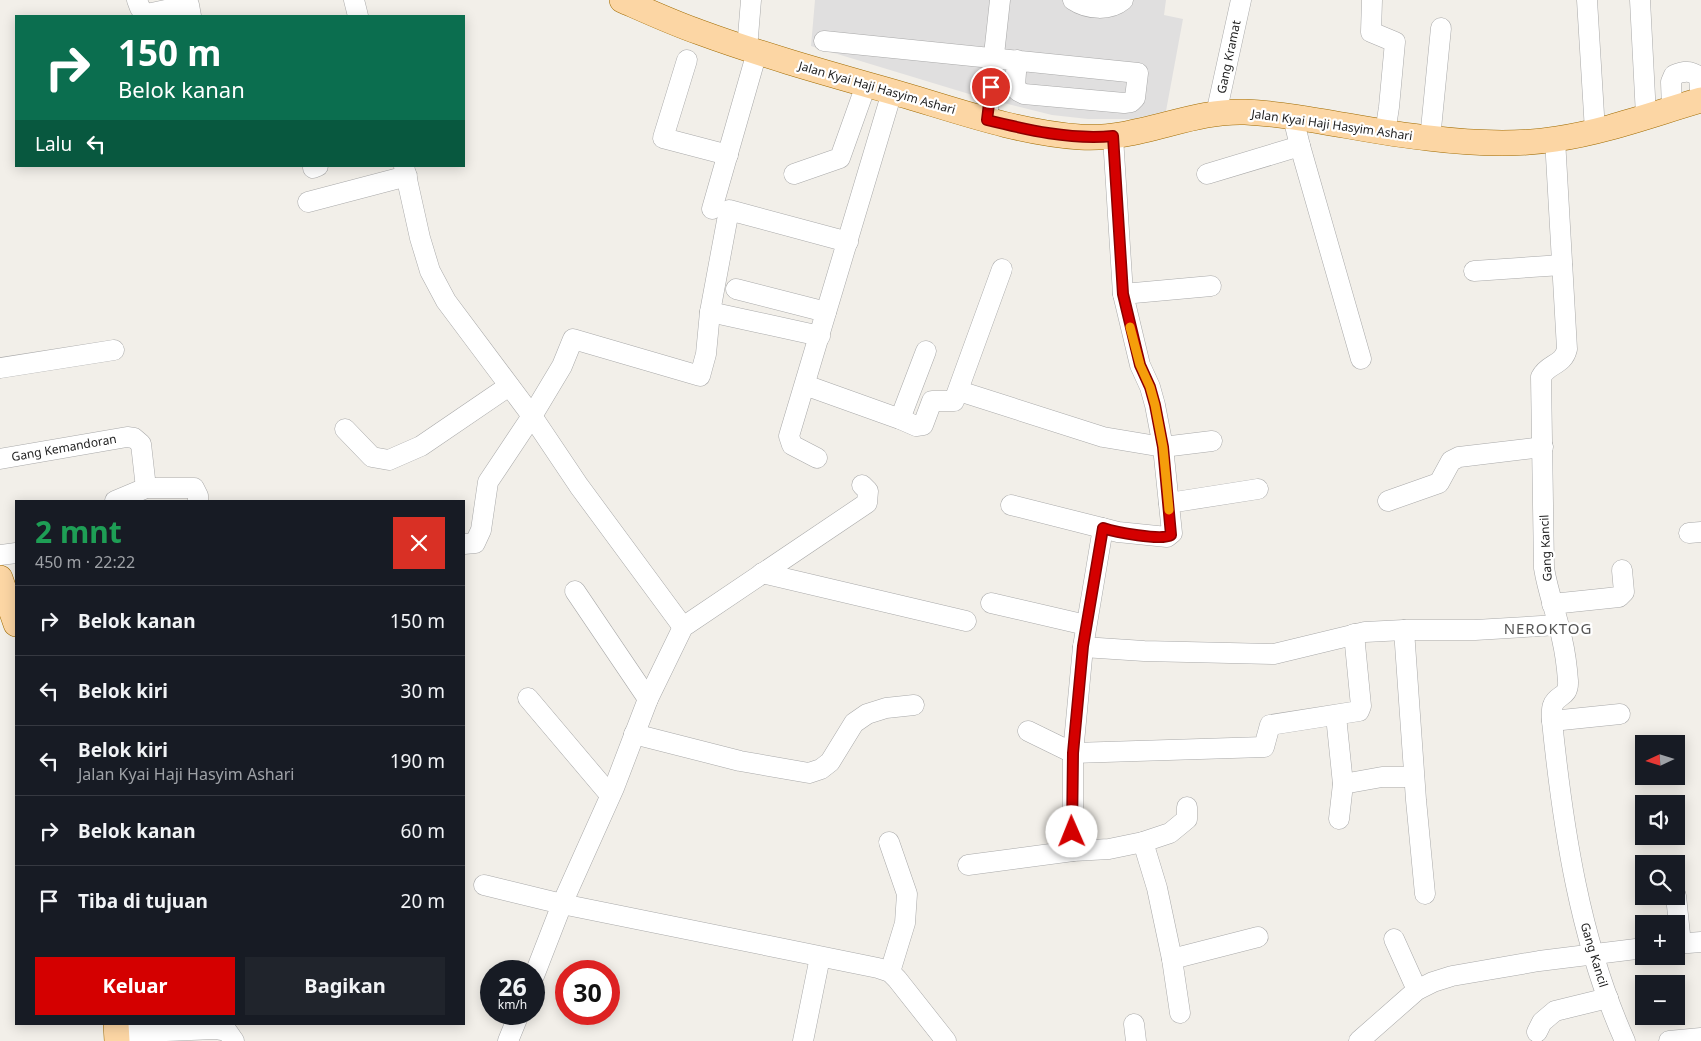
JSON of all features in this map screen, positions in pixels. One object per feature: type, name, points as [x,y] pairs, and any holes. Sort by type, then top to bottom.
[{"type":"main road","name":"Jalan Kyai Haji Hasyim Ashari","points":[[622,0],[697,32],[752,51],[866,85],[987,120],[1054,134],[1082,137],[1113,136],[1146,131],[1216,114],[1243,112],[1293,117],[1385,133],[1430,138],[1531,142],[1555,140],[1595,131],[1701,100]]},
{"type":"main road","points":[[0,578],[8,611]]},
{"type":"street","points":[[137,0],[140,8],[147,14],[189,5],[191,15]]},
{"type":"street","points":[[354,0],[358,15]]},
{"type":"street","points":[[712,209],[728,155],[752,51],[751,0]]},
{"type":"street","points":[[987,120],[1000,0]]},
{"type":"street","points":[[1074,0],[1085,6],[1105,8],[1116,6],[1123,0]]},
{"type":"street","name":"Gang Kramat","points":[[1216,114],[1241,0]]},
{"type":"street","points":[[1372,0],[1371,32],[1395,42],[1385,133]]},
{"type":"street","points":[[1587,0],[1595,131]]},
{"type":"street","points":[[1640,0],[1646,116]]},
{"type":"street","points":[[1430,138],[1441,28]]},
{"type":"street","points":[[824,41],[1017,60],[1138,73],[1135,98],[1131,102],[1124,103],[1024,94],[1018,92],[1015,85],[1017,60]]},
{"type":"street","points":[[687,60],[663,138],[728,155]]},
{"type":"street","points":[[794,174],[840,158],[866,85]]},
{"type":"street","points":[[817,458],[792,445],[790,436],[892,92]]},
{"type":"street","points":[[1293,117],[1361,359]]},
{"type":"street","points":[[1011,505],[1118,532],[1167,537],[1172,533],[1163,447],[1155,405],[1150,387],[1140,365],[1123,294],[1113,136]]},
{"type":"street","name":"Gang Kancil","points":[[1555,140],[1567,349],[1565,356],[1545,370],[1541,377],[1544,568],[1563,640],[1568,683],[1567,690],[1563,696],[1553,704],[1552,721],[1565,828],[1583,916],[1608,998],[1625,1041]]},
{"type":"street","points":[[1207,174],[1300,146]]},
{"type":"street","points":[[308,202],[405,171],[420,238],[430,270],[446,301],[532,416],[579,486],[683,627]]},
{"type":"street","points":[[465,544],[475,543],[481,530],[488,482],[532,416],[562,366],[573,339],[700,376],[706,354],[710,312],[729,210],[848,242]]},
{"type":"street","points":[[1474,271],[1562,265]]},
{"type":"street","points":[[805,385],[916,426],[923,425],[932,401],[954,402],[1002,270]]},
{"type":"street","points":[[1123,294],[1211,286]]},
{"type":"street","points":[[736,289],[826,312]]},
{"type":"street","points":[[710,312],[820,336]]},
{"type":"street","points":[[0,368],[114,350]]},
{"type":"street","points":[[900,419],[926,351]]},
{"type":"street","points":[[345,429],[372,457],[389,460],[421,446],[509,386]]},
{"type":"street","points":[[959,392],[1103,437],[1163,447],[1212,441]]},
{"type":"street","name":"Gang Kemandoran","points":[[0,459],[127,437],[134,438],[141,444],[146,488]]},
{"type":"street","points":[[1388,501],[1440,483],[1451,461],[1459,457],[1543,447]]},
{"type":"street","points":[[540,960],[562,904],[610,795],[648,699],[683,627],[867,503],[868,491],[862,485]]},
{"type":"street","points":[[117,500],[146,488],[194,488],[198,500]]},
{"type":"street","points":[[1168,503],[1258,489]]},
{"type":"street","points":[[1073,851],[1073,753],[1083,646],[1103,528]]},
{"type":"street","points":[[0,555],[15,553]]},
{"type":"street","points":[[1552,604],[1619,597],[1624,592],[1622,570]]},
{"type":"street","points":[[762,573],[966,621]]},
{"type":"street","points":[[575,591],[648,699]]},
{"type":"street","points":[[991,603],[1086,625]]},
{"type":"street","points":[[1083,646],[1144,651],[1274,654],[1354,634],[1404,630],[1475,630],[1558,625]]},
{"type":"street","points":[[1404,630],[1414,777],[1425,894]]},
{"type":"street","points":[[1028,731],[1073,753],[1264,747],[1270,725],[1359,711],[1361,706],[1354,634]]},
{"type":"street","points":[[528,698],[610,795]]},
{"type":"street","points":[[634,734],[740,761],[809,773],[821,769],[830,762],[854,722],[867,714],[886,708],[914,705]]},
{"type":"street","points":[[1552,721],[1620,714]]},
{"type":"street","points":[[1336,716],[1343,784],[1339,819]]},
{"type":"street","points":[[1343,784],[1382,777],[1414,777]]},
{"type":"street","points":[[968,865],[1073,851],[1109,849],[1143,842],[1170,833],[1187,819],[1187,807]]},
{"type":"street","points":[[889,842],[907,894],[905,923],[890,972]]},
{"type":"street","points":[[1143,842],[1158,888],[1180,1013]]},
{"type":"street","points":[[484,885],[562,904],[890,972],[908,991],[946,1041]]},
{"type":"street","points":[[1172,959],[1258,937]]},
{"type":"street","points":[[1394,939],[1417,990]]},
{"type":"street","points":[[1685,943],[1701,942]]},
{"type":"street","points":[[1359,1041],[1417,990],[1433,982],[1452,976],[1594,953],[1635,949]]},
{"type":"street","points":[[803,1041],[820,957]]},
{"type":"street","points":[[1537,1032],[1542,1022],[1555,1011],[1608,998]]},
{"type":"street","points":[[508,1041],[515,1025]]},
{"type":"street","points":[[117,1033],[215,1029],[227,1031],[234,1041]]},
{"type":"street","points":[[1669,1041],[1701,1038]]},
{"type":"shaded area","points":[[815,0],[1166,0],[1164,15],[1183,19],[1166,111],[1134,119],[1088,119],[1052,115],[979,97],[811,46]]},
{"type":"slow traffic","points":[[1130,327],[1140,365],[1150,387],[1155,405],[1163,447],[1169,510]]},
{"type":"district","name":"NEROKTOG","points":[[1548,629]]},
{"type":"route","points":[[991,87],[987,120],[1054,134],[1082,137],[1113,136],[1123,294],[1140,365],[1150,387],[1155,405],[1163,447],[1171,535],[1167,537],[1145,536],[1103,528],[1083,646],[1073,753],[1072,832]]}]
